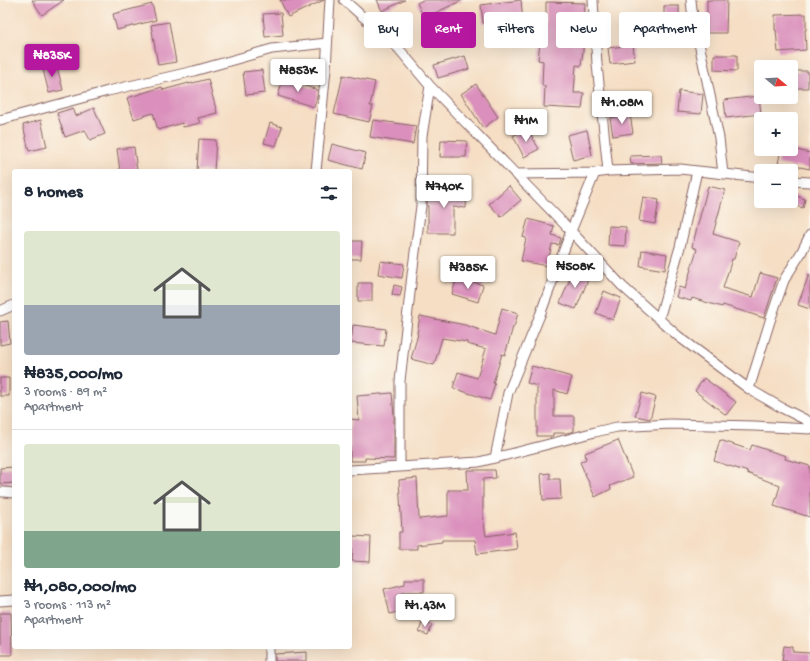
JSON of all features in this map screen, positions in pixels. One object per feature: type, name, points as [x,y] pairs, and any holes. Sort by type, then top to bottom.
[{"type":"street","points":[[316,169],[326,69],[330,0]]},
{"type":"street","points":[[344,0],[399,49],[430,86],[571,231],[622,286],[678,336],[750,389],[782,408],[810,422]]},
{"type":"street","points":[[593,0],[597,64],[608,171]]},
{"type":"street","points":[[691,0],[719,138],[722,174]]},
{"type":"street","points":[[0,120],[194,71],[272,49],[327,43]]},
{"type":"street","points":[[400,467],[400,381],[421,206],[422,136],[430,86]]},
{"type":"street","points":[[515,174],[595,173],[608,171],[680,169],[754,177]]},
{"type":"street","points":[[659,319],[680,247],[697,171]]},
{"type":"street","points":[[495,458],[508,393],[595,173]]},
{"type":"street","points":[[798,181],[810,182]]},
{"type":"street","points":[[750,389],[784,280],[801,253],[810,235]]},
{"type":"street","points":[[0,311],[12,306]]},
{"type":"street","points":[[352,470],[479,462],[617,427],[670,424],[810,429]]},
{"type":"street","points":[[0,492],[12,493]]},
{"type":"street","points":[[0,601],[12,600]]},
{"type":"street","points":[[269,649],[269,661]]},
{"type":"building","points":[[32,0],[64,0],[42,15]]},
{"type":"building","points":[[280,0],[324,0],[288,17]]},
{"type":"building","points":[[377,0],[405,0],[382,11]]},
{"type":"building","points":[[423,0],[463,0],[437,12],[421,12],[417,3]]},
{"type":"building","points":[[521,0],[522,12],[484,12],[483,23],[481,5]]},
{"type":"building","points":[[707,0],[727,0],[726,33],[710,33],[710,12],[707,12]]},
{"type":"building","points":[[546,2],[585,3],[585,12],[556,12],[556,48],[583,48],[581,66],[576,65],[574,93],[584,93],[582,109],[544,107],[545,86],[542,86],[543,61],[538,60],[539,48],[548,48],[548,12],[546,12]]},
{"type":"building","points":[[152,4],[156,20],[117,30],[113,14]]},
{"type":"building","points":[[664,6],[679,6],[679,12],[664,12]]},
{"type":"building","points":[[281,13],[283,35],[265,37],[263,14]]},
{"type":"building","points":[[806,14],[806,50],[778,52],[775,30],[775,15]]},
{"type":"building","points":[[169,22],[176,62],[158,65],[151,25]]},
{"type":"building","points":[[608,48],[633,48],[635,61],[610,64]]},
{"type":"building","points":[[714,55],[737,55],[737,71],[714,70]]},
{"type":"building","points":[[465,56],[469,69],[438,78],[434,65]]},
{"type":"building","points":[[56,63],[63,90],[49,93],[42,66]]},
{"type":"building","points":[[262,70],[265,93],[246,95],[243,72]]},
{"type":"building","points":[[798,71],[808,71],[808,88],[798,88]]},
{"type":"building","points":[[343,75],[375,82],[370,106],[373,106],[369,122],[334,114]]},
{"type":"building","points":[[208,79],[217,113],[198,118],[200,123],[183,127],[182,123],[158,130],[153,113],[134,119],[127,98],[162,87],[163,90]]},
{"type":"building","points":[[283,79],[318,90],[314,107],[278,96]]},
{"type":"building","points":[[476,84],[498,117],[483,128],[461,94]]},
{"type":"building","points":[[679,91],[703,94],[701,114],[677,112]]},
{"type":"building","points":[[754,97],[754,104],[760,104],[761,112],[754,112],[754,115],[726,118],[724,100]]},
{"type":"building","points":[[73,108],[76,116],[94,108],[105,134],[90,140],[85,130],[65,137],[57,113]]},
{"type":"building","points":[[630,114],[633,133],[613,136],[610,118]]},
{"type":"building","points":[[41,120],[47,147],[29,151],[23,125]]},
{"type":"building","points":[[373,120],[416,126],[413,144],[370,137]]},
{"type":"building","points":[[270,123],[282,127],[276,146],[264,143]]},
{"type":"building","points":[[527,128],[539,149],[524,157],[513,136]]},
{"type":"building","points":[[587,130],[592,155],[573,160],[567,135]]},
{"type":"building","points":[[199,139],[216,140],[214,169],[197,169]]},
{"type":"building","points":[[441,140],[467,141],[466,157],[440,157]]},
{"type":"building","points":[[332,144],[366,153],[362,169],[328,160]]},
{"type":"building","points":[[134,147],[137,169],[120,169],[117,149]]},
{"type":"building","points":[[798,150],[810,153],[810,169],[798,167],[798,164],[778,164],[780,156],[798,156]]},
{"type":"building","points":[[661,155],[662,163],[631,164],[630,156]]},
{"type":"building","points":[[509,186],[521,200],[501,217],[489,204]]},
{"type":"building","points":[[708,186],[725,190],[713,234],[739,242],[723,288],[753,297],[760,273],[777,278],[764,318],[723,305],[722,307],[692,298],[691,301],[676,297],[679,287],[685,289],[697,249],[692,247]]},
{"type":"building","points":[[428,189],[467,191],[466,208],[453,207],[453,233],[428,233]]},
{"type":"building","points":[[798,196],[805,199],[803,208],[798,206]]},
{"type":"building","points":[[643,197],[659,200],[655,224],[639,221]]},
{"type":"building","points":[[528,219],[554,226],[552,235],[561,238],[559,245],[552,244],[547,266],[521,261],[526,238],[523,237]]},
{"type":"building","points":[[609,226],[626,227],[625,246],[608,245]]},
{"type":"building","points":[[352,241],[362,241],[361,259],[352,259]]},
{"type":"building","points":[[642,250],[667,254],[665,270],[640,266]]},
{"type":"building","points":[[380,261],[404,264],[402,278],[378,274]]},
{"type":"building","points":[[574,269],[590,275],[576,309],[560,303]]},
{"type":"building","points":[[809,274],[810,275],[810,309],[798,305]]},
{"type":"building","points":[[457,277],[483,285],[478,302],[452,294]]},
{"type":"building","points":[[358,283],[372,283],[372,301],[358,301]]},
{"type":"building","points":[[394,285],[402,287],[400,296],[392,295]]},
{"type":"building","points":[[604,291],[621,298],[613,320],[596,313]]},
{"type":"building","points":[[502,308],[518,313],[505,355],[502,354],[493,383],[495,383],[490,400],[453,388],[458,372],[477,378],[486,349],[467,344],[467,342],[442,338],[434,365],[411,359],[418,334],[420,316],[465,325],[495,335]]},
{"type":"building","points":[[8,321],[10,343],[0,345],[0,322]]},
{"type":"building","points":[[353,325],[386,329],[384,346],[352,343]]},
{"type":"building","points":[[532,366],[572,377],[567,394],[554,390],[554,416],[574,416],[574,431],[567,433],[553,433],[553,436],[537,436],[537,386],[527,383]]},
{"type":"building","points":[[0,378],[9,378],[9,396],[0,396]]},
{"type":"building","points":[[704,378],[736,402],[726,415],[695,391]]},
{"type":"building","points":[[392,393],[394,415],[394,459],[365,458],[365,461],[352,461],[352,419],[359,420],[357,396]]},
{"type":"building","points":[[642,393],[656,397],[650,419],[635,416]]},
{"type":"building","points":[[618,440],[633,477],[610,486],[611,489],[595,497],[580,462],[586,459],[585,453]]},
{"type":"building","points":[[720,440],[750,450],[752,445],[786,456],[785,459],[810,466],[810,517],[774,506],[780,486],[747,473],[748,472],[714,461]]},
{"type":"building","points":[[12,467],[12,483],[0,484],[0,468]]},
{"type":"building","points":[[467,470],[495,470],[496,478],[483,479],[483,516],[486,536],[515,532],[517,549],[477,554],[475,540],[442,540],[442,542],[417,545],[417,549],[399,549],[399,532],[402,532],[399,480],[417,478],[419,519],[448,516],[448,490],[468,490]]},
{"type":"building","points":[[550,473],[550,479],[560,479],[561,499],[543,500],[541,474]]},
{"type":"building","points":[[353,536],[371,537],[370,562],[352,561]]},
{"type":"building","points":[[405,579],[424,579],[424,592],[403,592],[408,609],[390,614],[384,589],[405,584]]},
{"type":"building","points":[[0,613],[11,613],[12,655],[0,655]]},
{"type":"building","points":[[422,622],[432,625],[428,635],[419,632]]},
{"type":"building","points":[[784,646],[793,647],[793,652],[810,653],[810,661],[782,661]]},
{"type":"building","points":[[307,652],[307,661],[275,661],[275,654]]}]
